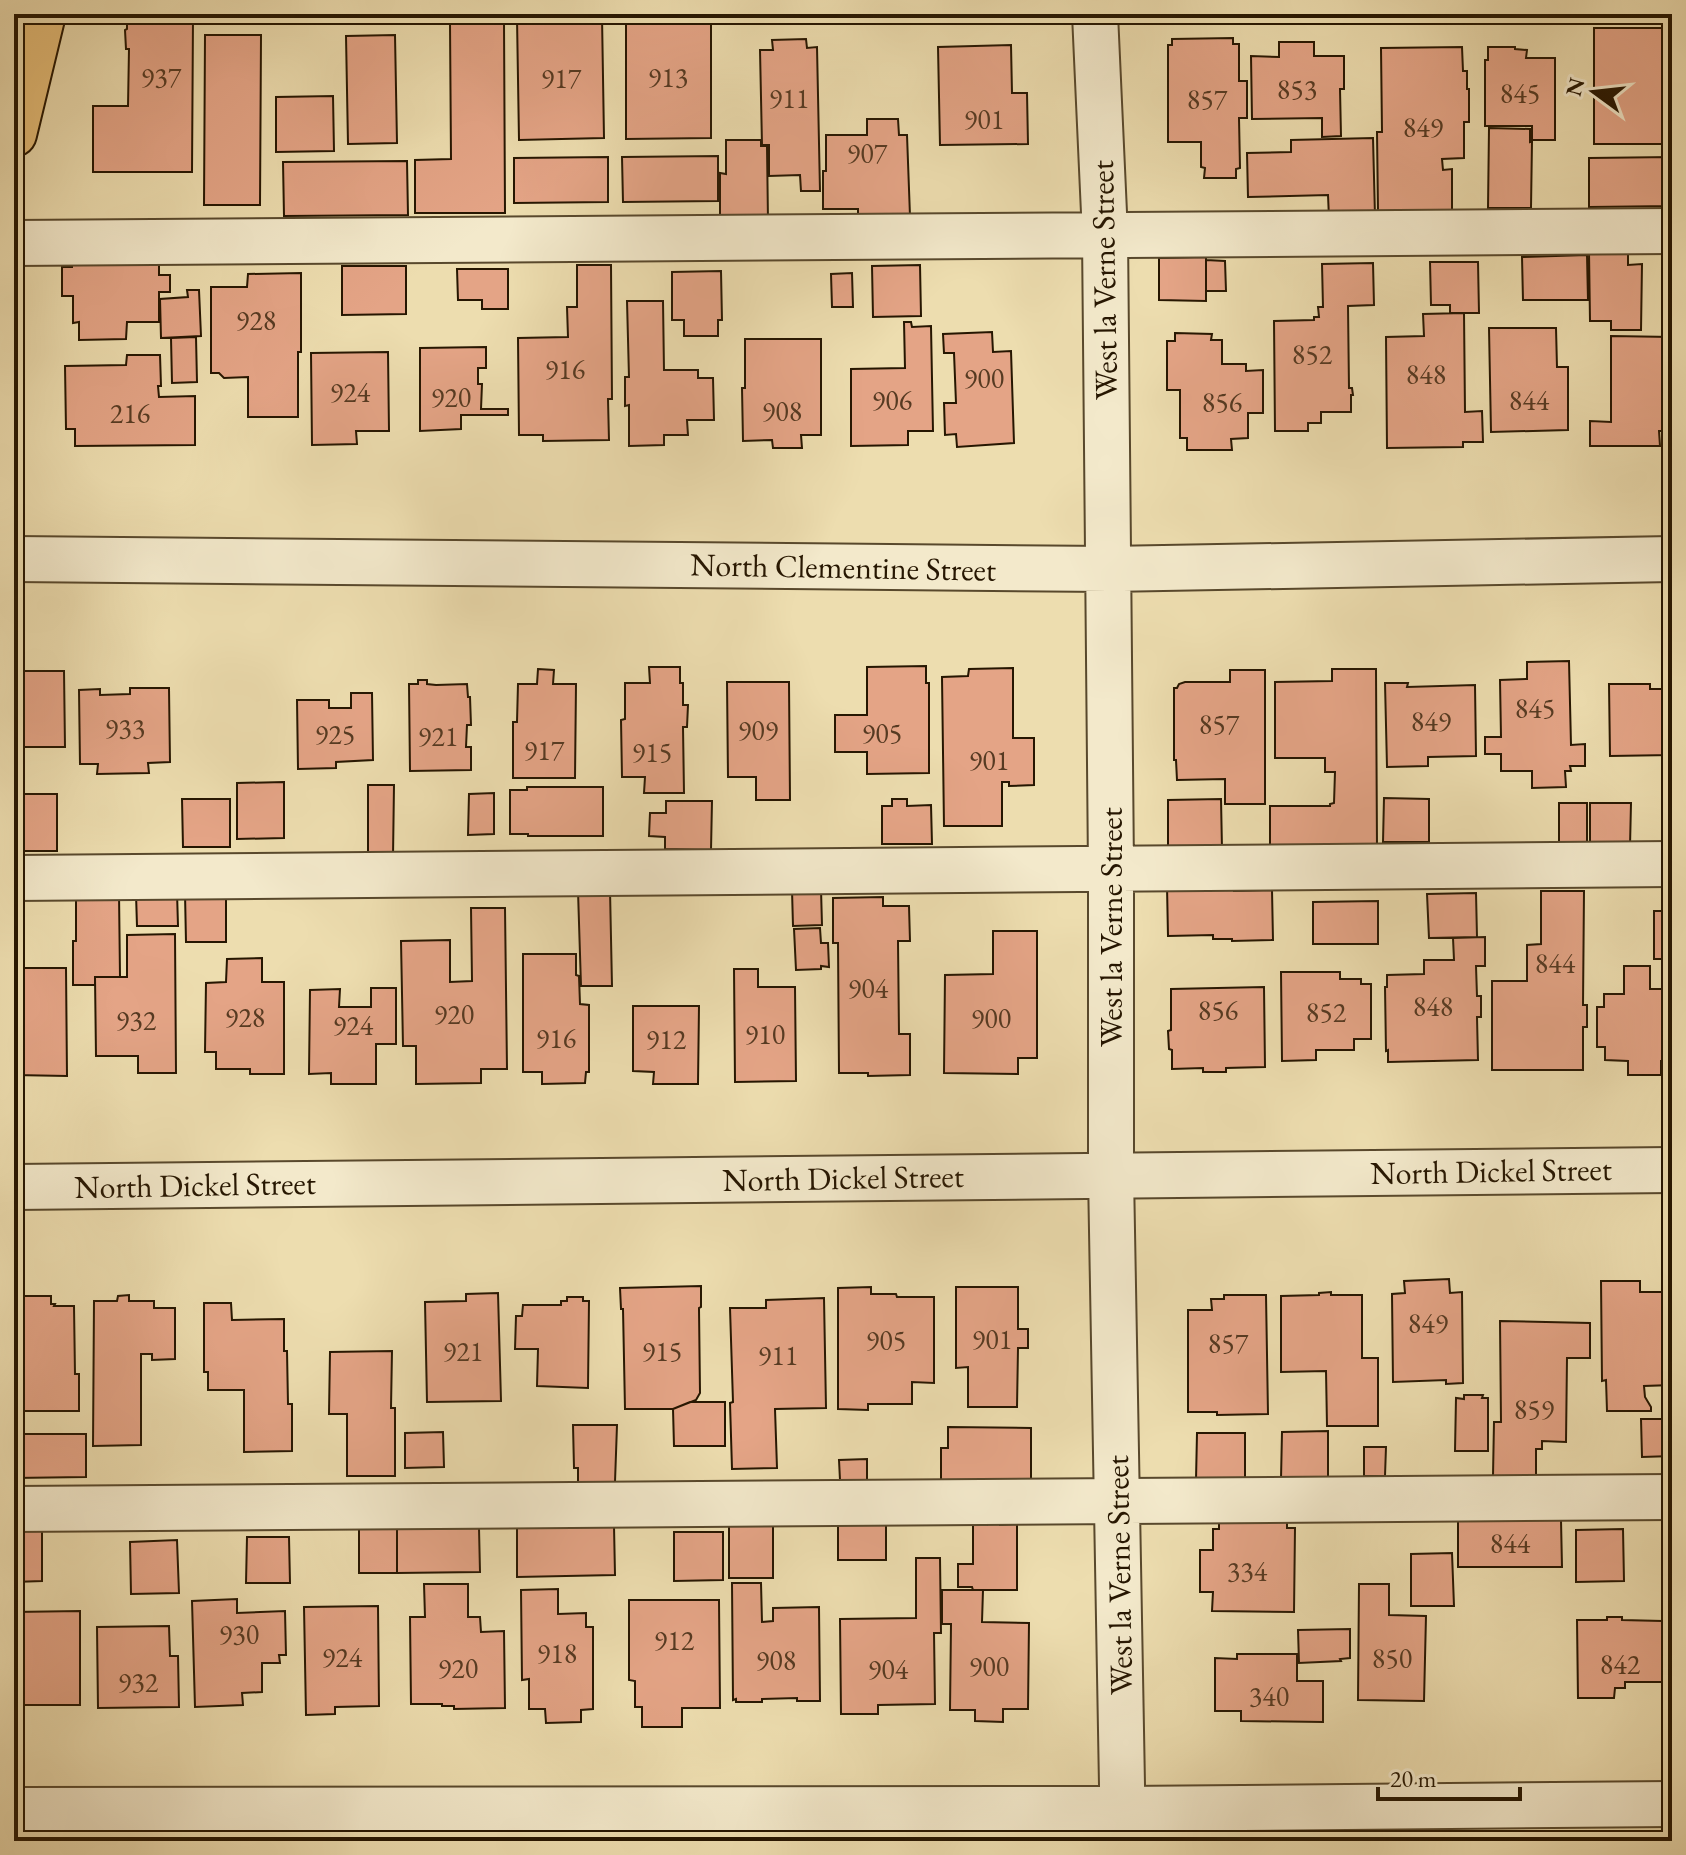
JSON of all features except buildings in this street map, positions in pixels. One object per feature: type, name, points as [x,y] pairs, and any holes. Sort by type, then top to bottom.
[{"type":"main road","points":[[14,134],[43,14]]},
{"type":"street","name":"West la Verne Street","points":[[1095,14],[1105,235],[1111,1175],[1124,1825]]},
{"type":"street","points":[[14,243],[1672,231]]},
{"type":"street","name":"North Clementine Street","points":[[14,559],[1109,569],[1672,559]]},
{"type":"street","points":[[14,878],[1672,864]]},
{"type":"street","name":"North Dickel Street","points":[[14,1187],[1672,1170]]},
{"type":"street","points":[[14,1509],[1672,1497]]},
{"type":"street","points":[[14,1810],[1124,1825],[1672,1804]]}]
